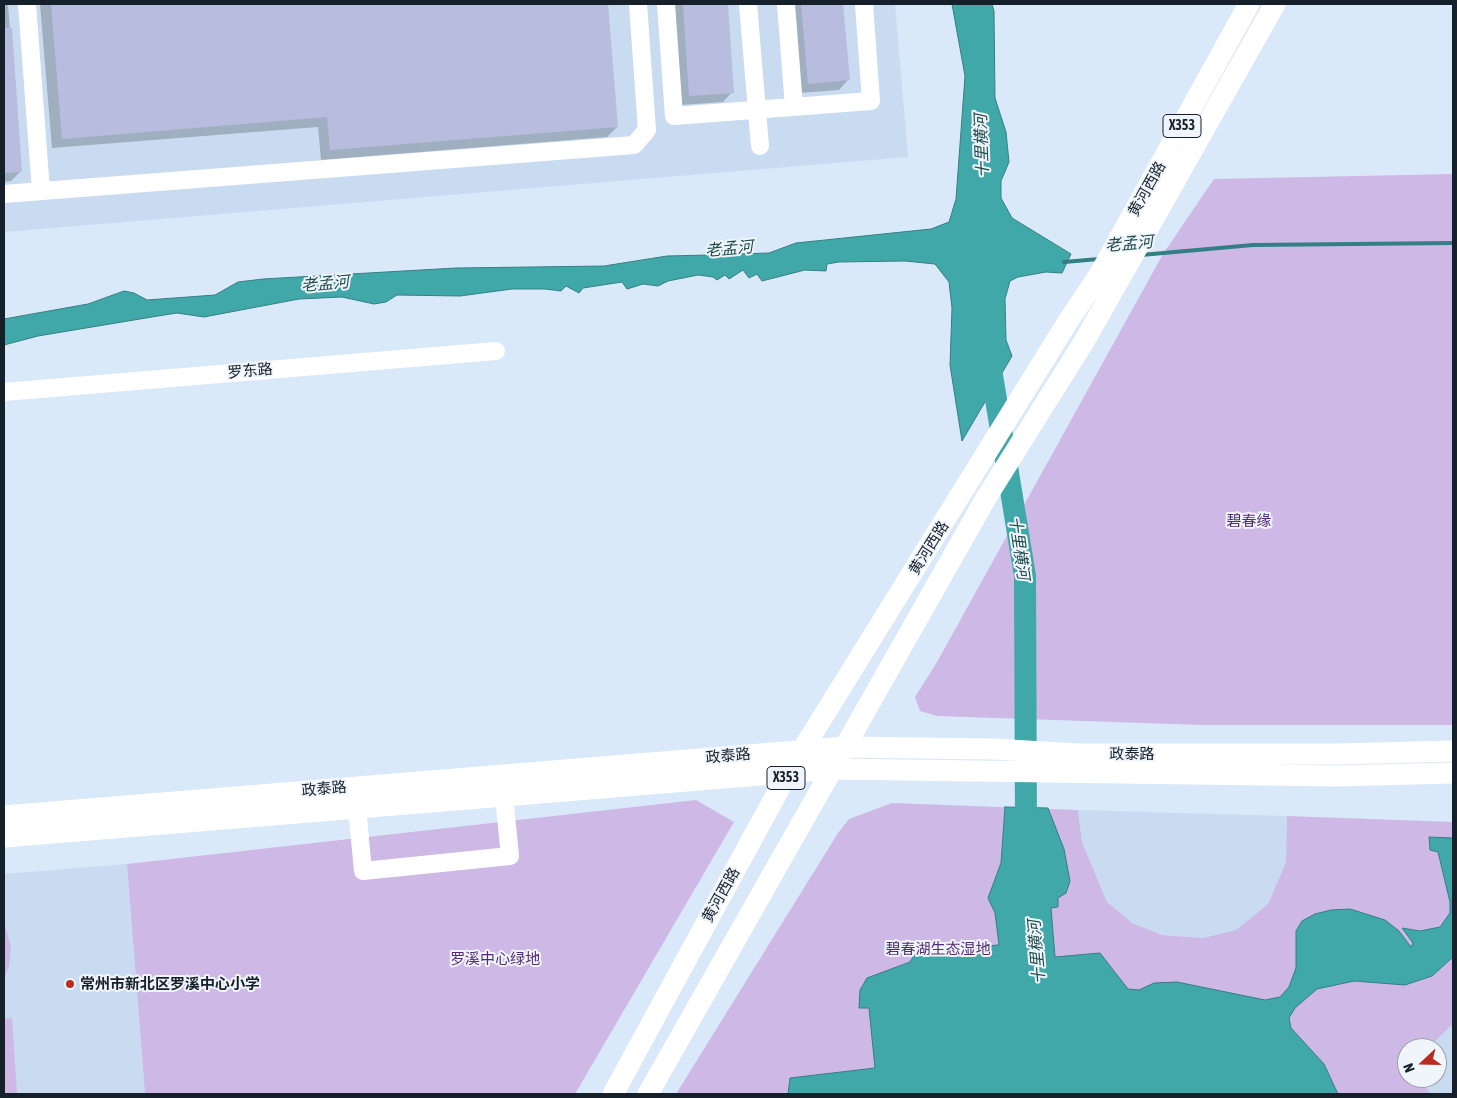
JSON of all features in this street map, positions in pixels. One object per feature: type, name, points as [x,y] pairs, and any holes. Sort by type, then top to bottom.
[{"type":"main road","name":"黄河西路","points":[[613,1094],[802,749],[976,472],[1026,388],[1099,275],[1249,4]]},
{"type":"main road","name":"黄河西路","points":[[648,1094],[986,498],[1126,270],[1276,4]]},
{"type":"main road","name":"政泰路","points":[[4,816],[802,749],[846,747],[993,749],[1081,764],[1337,776],[1453,773]]},
{"type":"main road","name":"政泰路","points":[[4,837],[834,769],[998,773],[1081,764],[1453,751]]},
{"type":"street","points":[[26,4],[41,190]]},
{"type":"street","points":[[4,194],[634,145],[648,130],[638,4]]},
{"type":"street","points":[[666,4],[674,116],[871,101],[864,4]]},
{"type":"street","points":[[748,4],[760,146]]},
{"type":"street","points":[[786,4],[794,107]]},
{"type":"street","name":"罗东路","points":[[4,392],[496,351]]},
{"type":"street","points":[[356,808],[363,870],[510,856],[504,796]]},
{"type":"shaded area","points":[[4,4],[895,4],[908,157],[4,232]]},
{"type":"shaded area","points":[[1078,810],[1287,816],[1286,862],[1268,904],[1236,930],[1203,938],[1162,935],[1131,923],[1107,902],[1082,842]]},
{"type":"shaded area","name":"常州市新北区罗溪中心小学","points":[[127,864],[145,1094],[4,1094],[4,874]]},
{"type":"shaded area","points":[[1453,1024],[1453,1094],[1431,1094],[1426,1088],[1447,1088],[1447,1038],[1438,1038]]},
{"type":"green space","name":"碧春缘","points":[[1453,174],[1453,725],[1202,725],[937,716],[920,711],[915,697],[937,662],[1163,254],[1214,179]]},
{"type":"green space","name":"罗溪中心绿地","points":[[696,800],[734,822],[575,1094],[145,1094],[127,864]]},
{"type":"green space","name":"碧春湖生态湿地","points":[[892,803],[1078,810],[1082,842],[1107,902],[1132,923],[1162,935],[1203,938],[1236,930],[1268,904],[1286,862],[1287,816],[1453,822],[1453,1024],[1438,1038],[1397,1038],[1397,1088],[1426,1088],[1431,1094],[676,1094],[838,833],[849,819]]},
{"type":"green space","points":[[4,921],[11,948],[9,966],[4,978]]},
{"type":"green space","points":[[12,1018],[17,1094],[4,1094],[4,1019]]},
{"type":"water","points":[[952,4],[992,4],[994,11],[995,98],[1006,132],[1009,162],[1001,181],[1001,198],[1012,218],[1071,254],[1062,273],[1046,272],[1018,277],[1010,281],[1005,299],[1006,340],[1012,356],[962,441],[950,365],[952,308],[949,282],[935,264],[905,261],[839,262],[827,264],[826,271],[805,270],[762,281],[757,274],[749,278],[743,270],[729,279],[725,275],[717,280],[713,277],[698,275],[668,281],[658,286],[643,284],[627,289],[622,282],[583,288],[579,293],[566,286],[561,291],[512,289],[460,296],[397,295],[386,302],[374,304],[342,297],[299,299],[204,317],[177,313],[38,336],[4,345],[4,319],[88,304],[124,291],[134,293],[147,300],[215,295],[238,282],[263,279],[456,268],[604,266],[667,256],[708,255],[720,250],[729,250],[736,254],[769,253],[796,243],[931,229],[949,222],[956,199],[965,76]]},
{"type":"water","points":[[1005,807],[1048,808],[1064,849],[1070,881],[1066,893],[1058,898],[1058,907],[1051,908],[1055,957],[1100,953],[1128,989],[1139,990],[1154,983],[1177,982],[1265,1000],[1280,997],[1289,987],[1296,968],[1296,931],[1302,921],[1315,914],[1331,910],[1350,909],[1385,920],[1399,931],[1411,947],[1413,943],[1402,928],[1420,931],[1440,927],[1450,913],[1450,902],[1438,852],[1430,850],[1429,837],[1453,838],[1453,957],[1432,976],[1405,985],[1354,981],[1317,989],[1295,1008],[1289,1018],[1291,1028],[1324,1064],[1338,1094],[788,1094],[790,1078],[875,1068],[869,1008],[859,1008],[860,990],[867,978],[910,962],[917,951],[999,945],[995,913],[988,898],[1001,863]]},
{"type":"building","points":[[51,4],[608,4],[618,127],[330,150],[327,117],[62,139]]},
{"type":"building","points":[[683,4],[728,4],[734,93],[689,96]]},
{"type":"building","points":[[801,4],[843,4],[850,80],[808,84]]},
{"type":"building","points":[[4,28],[12,28],[22,172],[4,173]]},
{"type":"waterway","name":"老孟河","points":[[1141,255],[1253,245],[1453,243]]},
{"type":"waterway","name":"老孟河","points":[[1064,262],[1099,259]]},
{"type":"waterway","name":"十里横河","points":[[989,357],[1025,576],[1026,837]]},
{"type":"place","name":"常州市新北区罗溪中心小学","points":[[70,984]]}]
